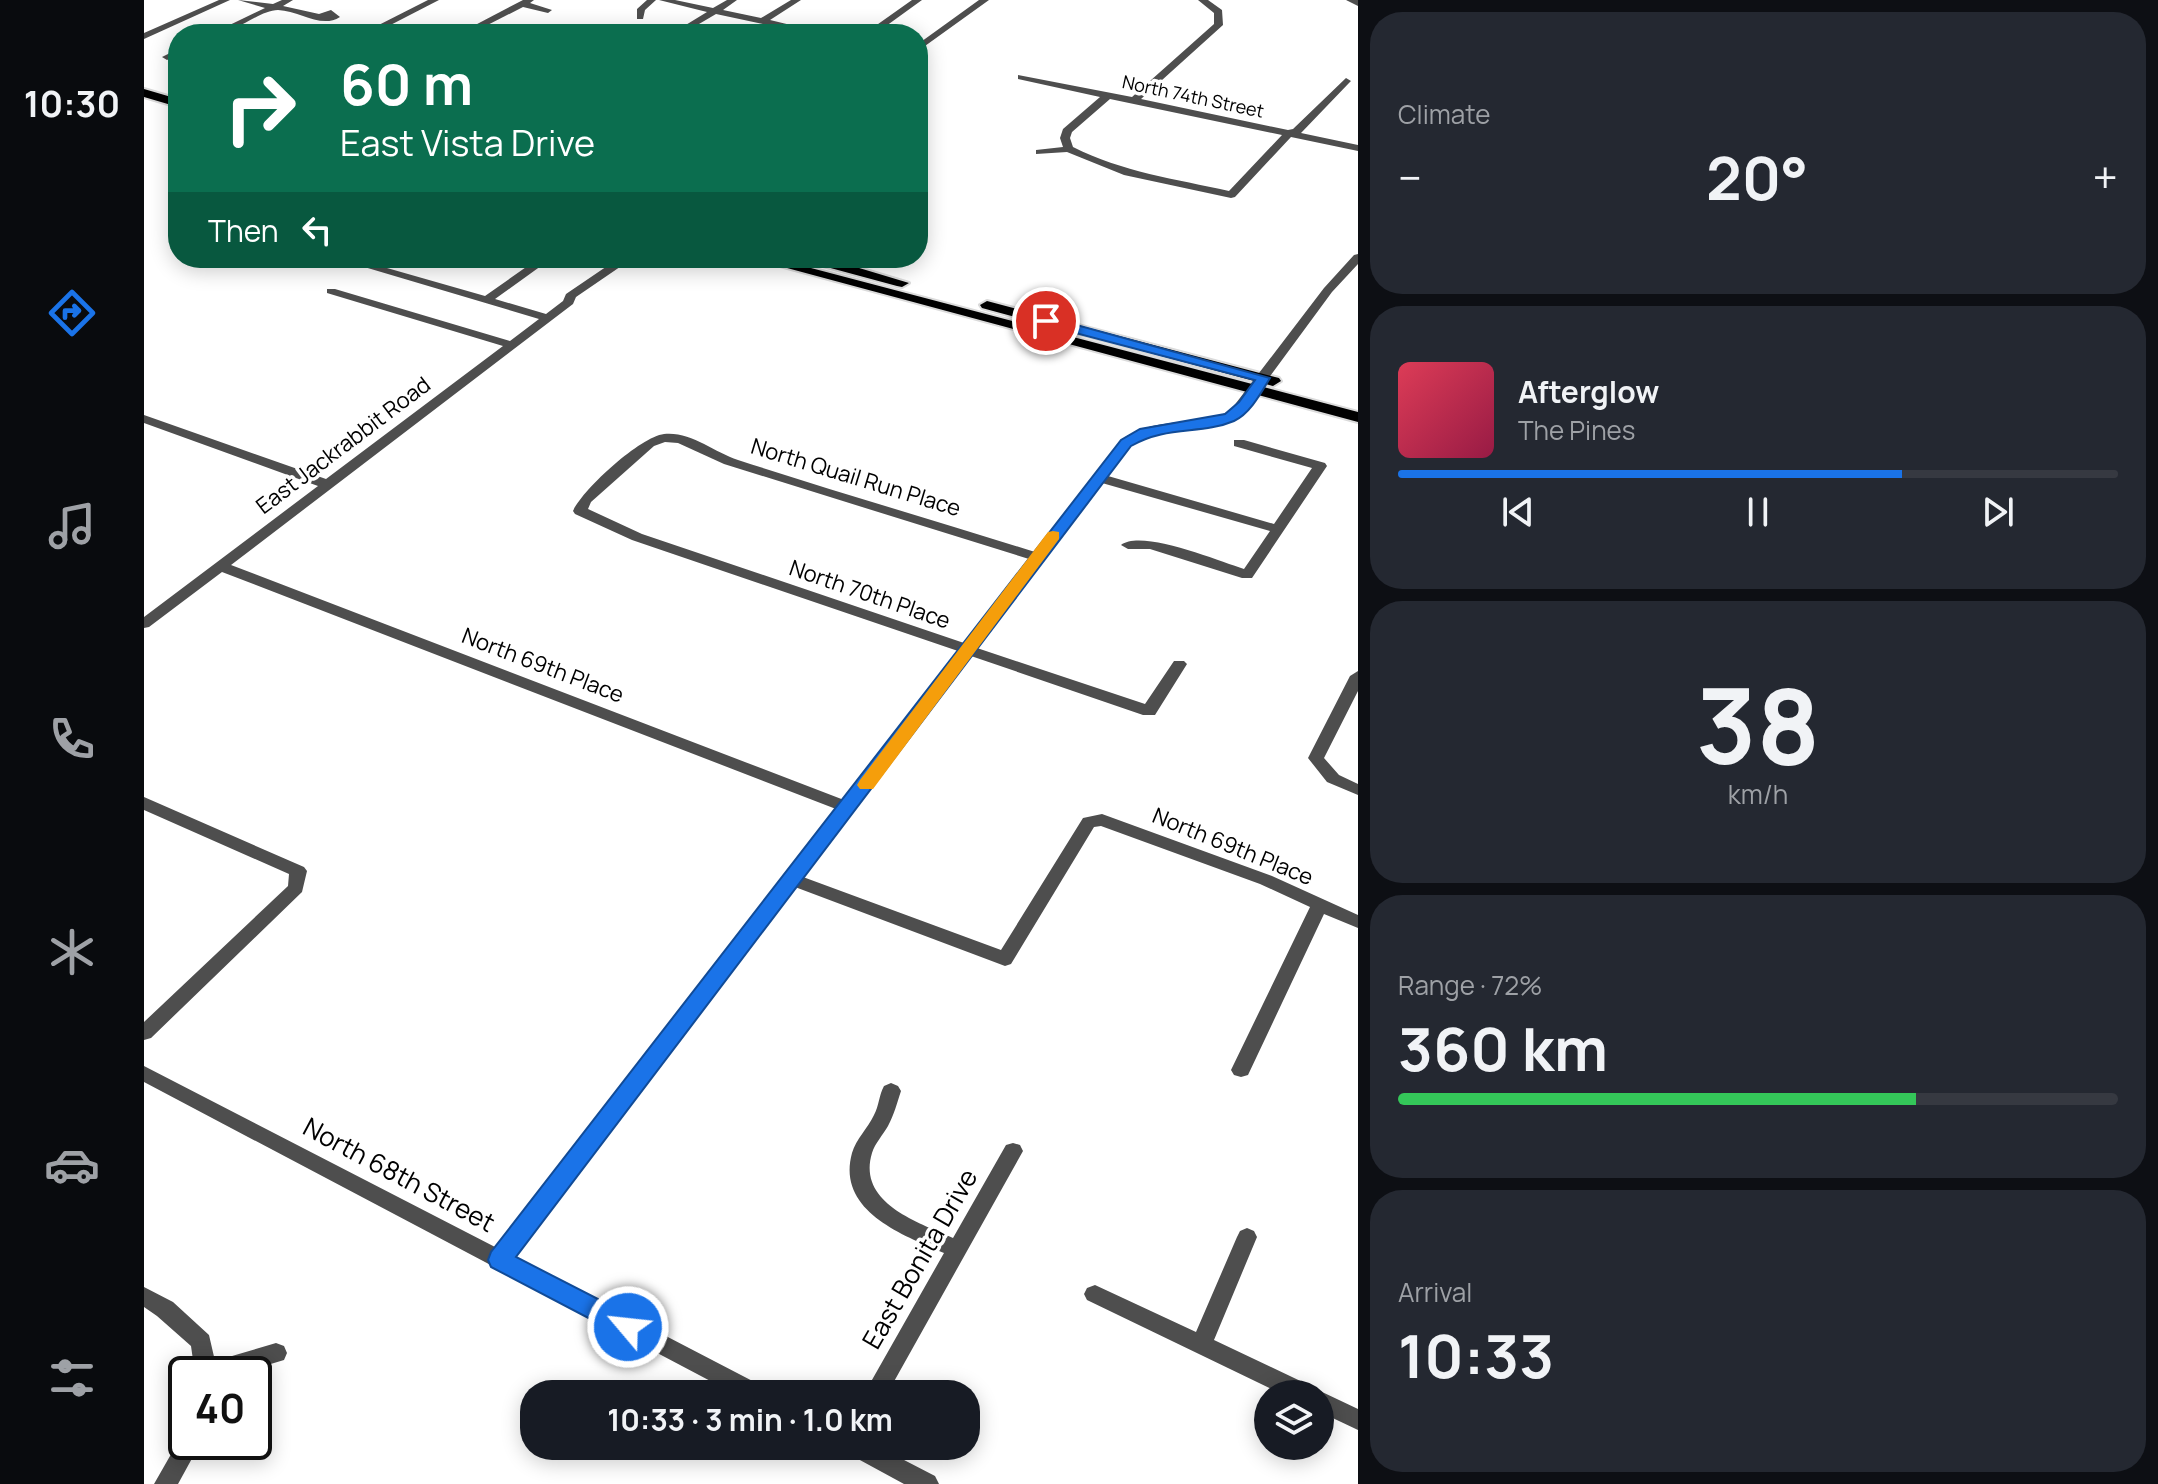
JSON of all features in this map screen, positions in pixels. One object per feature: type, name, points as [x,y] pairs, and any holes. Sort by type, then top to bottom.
[{"type":"main road","points":[[144,81],[168,87]]},
{"type":"main road","points":[[144,93],[168,100]]},
{"type":"main road","points":[[794,268],[1259,384],[1358,404]]},
{"type":"main road","points":[[847,268],[1259,384],[1358,417]]},
{"type":"main road","points":[[853,284],[865,273]]},
{"type":"main road","points":[[915,300],[930,290]]},
{"type":"street","points":[[171,24],[226,0]]},
{"type":"street","points":[[242,0],[317,16]]},
{"type":"street","points":[[238,24],[289,0]]},
{"type":"street","points":[[412,0],[430,2]]},
{"type":"street","points":[[640,17],[641,9],[652,0]]},
{"type":"street","points":[[663,0],[776,24]]},
{"type":"street","points":[[693,24],[733,0]]},
{"type":"street","points":[[762,21],[797,0]]},
{"type":"street","points":[[883,24],[918,0]]},
{"type":"street","points":[[928,41],[985,0]]},
{"type":"street","points":[[1135,100],[1218,25],[1219,12],[1202,0]]},
{"type":"street","points":[[1350,0],[1358,3]]},
{"type":"street","points":[[386,24],[430,2]]},
{"type":"street","points":[[485,24],[526,2],[548,10]]},
{"type":"street","points":[[144,36],[168,25]]},
{"type":"street","name":"North 74th Street","points":[[1021,77],[1358,148]]},
{"type":"street","points":[[1040,152],[1069,149],[1094,162],[1231,195],[1289,133],[1296,132],[1346,81]]},
{"type":"street","points":[[1069,149],[1065,138],[1067,131],[1107,96]]},
{"type":"street","points":[[500,1260],[1130,438],[1145,432],[1223,420],[1240,410],[1328,290],[1358,257]]},
{"type":"street","points":[[385,268],[547,318]]},
{"type":"street","points":[[487,300],[532,268]]},
{"type":"street","name":"East Jackrabbit Road","points":[[144,624],[547,318],[569,302],[579,300],[611,275],[613,268]]},
{"type":"street","points":[[331,291],[511,345]]},
{"type":"street","points":[[144,419],[326,484]]},
{"type":"street","name":"North Quail Run Place","points":[[580,511],[585,500],[649,443],[664,438],[680,439],[729,461],[1036,557]]},
{"type":"street","points":[[1128,545],[1151,545],[1247,575],[1320,466],[1239,443]]},
{"type":"street","points":[[1099,478],[1278,529]]},
{"type":"street","name":"North 70th Place","points":[[580,511],[637,537],[1149,711],[1179,664]]},
{"type":"street","name":"North 69th Place","points":[[220,566],[849,808]]},
{"type":"street","points":[[144,604],[159,612]]},
{"type":"street","points":[[1358,676],[1316,758],[1324,773],[1337,783],[1358,790]]},
{"type":"street","points":[[144,803],[298,871],[296,888],[144,1033]]},
{"type":"street","name":"North 69th Place","points":[[794,880],[1005,959],[1089,822],[1102,820],[1266,880],[1358,922]]},
{"type":"street","points":[[1241,1070],[1319,906]]},
{"type":"street","name":"North 68th Street","points":[[144,1073],[729,1380]]},
{"type":"street","points":[[891,1091],[883,1116],[862,1154],[860,1180],[868,1199],[885,1216],[957,1249]]},
{"type":"street","name":"East Bonita Drive","points":[[883,1380],[1013,1151]]},
{"type":"street","points":[[1202,1343],[1247,1237]]},
{"type":"street","points":[[1095,1294],[1277,1380]]},
{"type":"street","points":[[144,1296],[165,1309],[201,1342],[203,1356]]},
{"type":"street","points":[[266,1356],[276,1353]]},
{"type":"street","points":[[1334,1408],[1358,1420]]},
{"type":"street","points":[[166,1484],[180,1460]]},
{"type":"street","points":[[882,1460],[927,1484]]},
{"type":"slow traffic","points":[[866,785],[1053,535]]},
{"type":"route","points":[[628,1327],[500,1260],[1130,438],[1145,432],[1230,417],[1244,405],[1263,378],[1046,321]]}]
